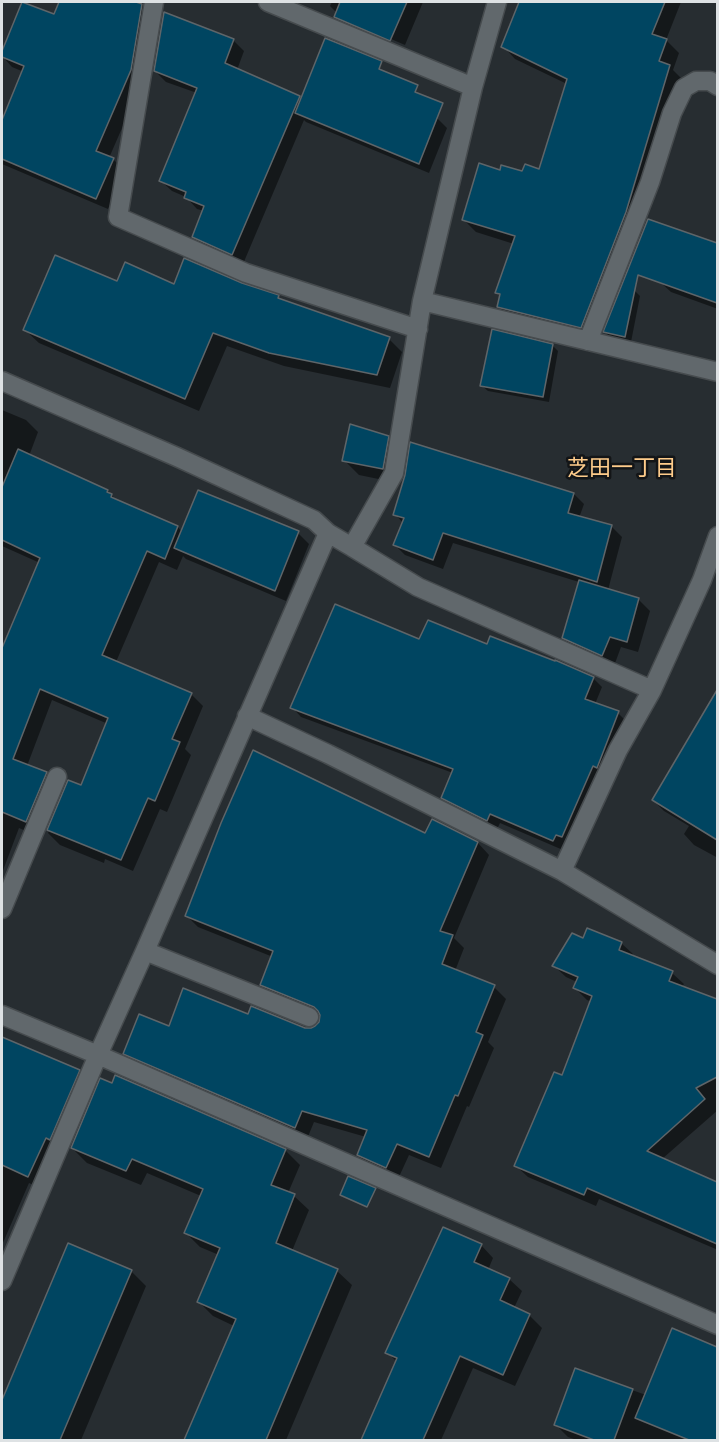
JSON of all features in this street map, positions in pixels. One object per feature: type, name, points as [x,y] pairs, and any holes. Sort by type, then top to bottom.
[{"type":"street","points":[[154,2],[118,217],[246,273],[418,329]]},
{"type":"street","points":[[268,2],[473,87]]},
{"type":"street","points":[[352,547],[394,473],[422,301],[473,87],[497,2]]},
{"type":"street","points":[[588,341],[650,182],[672,113],[684,88],[696,81],[710,81],[717,86]]},
{"type":"street","points":[[422,301],[717,372]]},
{"type":"street","points":[[2,381],[314,520],[328,533],[418,587],[652,690]]},
{"type":"street","points":[[2,1281],[98,1055],[328,533]]},
{"type":"street","points":[[562,871],[618,750],[652,690],[702,580],[717,536]]},
{"type":"street","points":[[247,716],[562,871],[717,965]]},
{"type":"street","points":[[2,909],[57,777]]},
{"type":"street","points":[[145,951],[309,1017]]},
{"type":"street","points":[[2,1015],[717,1325]]},
{"type":"building","points":[[22,2],[54,14],[59,2],[136,2],[142,4],[131,70],[96,151],[114,158],[96,199],[2,159],[2,120],[24,66],[2,57],[2,51]]},
{"type":"building","points":[[340,2],[407,2],[390,41],[334,17]]},
{"type":"building","points":[[519,2],[665,2],[652,34],[667,39],[659,61],[670,65],[626,212],[581,328],[497,307],[500,294],[495,293],[515,236],[462,220],[479,163],[500,170],[501,165],[522,171],[525,164],[539,169],[567,79],[501,47]]},
{"type":"building","points":[[164,12],[234,39],[225,63],[300,96],[232,255],[192,237],[204,206],[184,198],[186,192],[159,181],[197,88],[154,71]]},
{"type":"building","points":[[325,38],[382,61],[379,69],[418,85],[415,92],[443,103],[419,164],[295,113]]},
{"type":"building","points":[[648,219],[717,243],[717,303],[638,275],[625,337],[603,332]]},
{"type":"building","points":[[55,255],[117,281],[125,262],[174,284],[184,258],[242,283],[279,295],[278,298],[390,337],[377,375],[269,353],[213,333],[185,399],[23,330]]},
{"type":"building","points":[[492,329],[553,344],[543,397],[480,386]]},
{"type":"building","points":[[350,424],[389,436],[383,469],[342,461]]},
{"type":"building","points":[[410,442],[574,493],[568,513],[612,525],[597,582],[443,533],[433,560],[393,545],[404,518],[393,515],[405,475]]},
{"type":"building","points":[[18,449],[108,490],[107,492],[112,494],[111,497],[178,526],[165,559],[147,551],[102,655],[192,693],[172,739],[180,742],[155,801],[148,798],[121,860],[47,830],[68,780],[81,785],[108,718],[40,689],[13,759],[47,772],[26,822],[2,812],[2,648],[40,558],[2,540],[2,487]]},
{"type":"building","points":[[198,490],[299,531],[275,591],[174,548]]},
{"type":"building","points":[[579,580],[639,598],[627,642],[610,637],[602,656],[562,638]]},
{"type":"building","points":[[335,604],[419,639],[428,620],[487,644],[490,636],[594,677],[585,699],[619,711],[597,768],[593,766],[562,837],[556,835],[553,841],[490,814],[487,821],[441,798],[453,769],[290,708]]},
{"type":"building","points":[[717,690],[717,840],[652,800]]},
{"type":"building","points":[[253,750],[425,833],[432,819],[478,842],[440,931],[453,935],[442,964],[495,985],[476,1032],[483,1035],[458,1096],[455,1095],[429,1157],[397,1144],[386,1168],[357,1155],[367,1130],[302,1111],[295,1128],[123,1054],[139,1014],[169,1026],[183,988],[248,1014],[251,1006],[305,1028],[311,1028],[319,1022],[320,1015],[314,1007],[260,985],[273,951],[185,916],[221,823]]},
{"type":"building","points":[[587,928],[622,942],[619,950],[673,971],[669,981],[717,999],[717,1077],[696,1088],[705,1099],[647,1151],[717,1182],[717,1244],[587,1188],[584,1195],[514,1166],[554,1072],[562,1075],[592,996],[573,988],[578,977],[552,966],[572,933],[583,938]]},
{"type":"building","points":[[2,1037],[80,1070],[50,1140],[46,1138],[28,1177],[2,1165]]},
{"type":"building","points":[[115,1075],[286,1149],[271,1185],[295,1194],[276,1243],[338,1269],[266,1440],[184,1440],[236,1319],[197,1302],[220,1248],[184,1233],[203,1189],[132,1159],[126,1171],[71,1148],[100,1078],[112,1083]]},
{"type":"building","points":[[348,1176],[376,1188],[367,1207],[340,1195]]},
{"type":"building","points":[[443,1227],[482,1244],[474,1262],[510,1278],[500,1300],[530,1314],[503,1375],[460,1356],[423,1440],[361,1440],[397,1358],[385,1353]]},
{"type":"building","points":[[68,1243],[132,1270],[60,1440],[2,1440],[2,1400]]},
{"type":"building","points":[[672,1328],[717,1347],[717,1440],[689,1440],[635,1418]]},
{"type":"building","points":[[575,1368],[633,1389],[614,1440],[594,1440],[554,1425]]},
{"type":"district","name":"芝田一丁目","points":[[622,469]]}]
